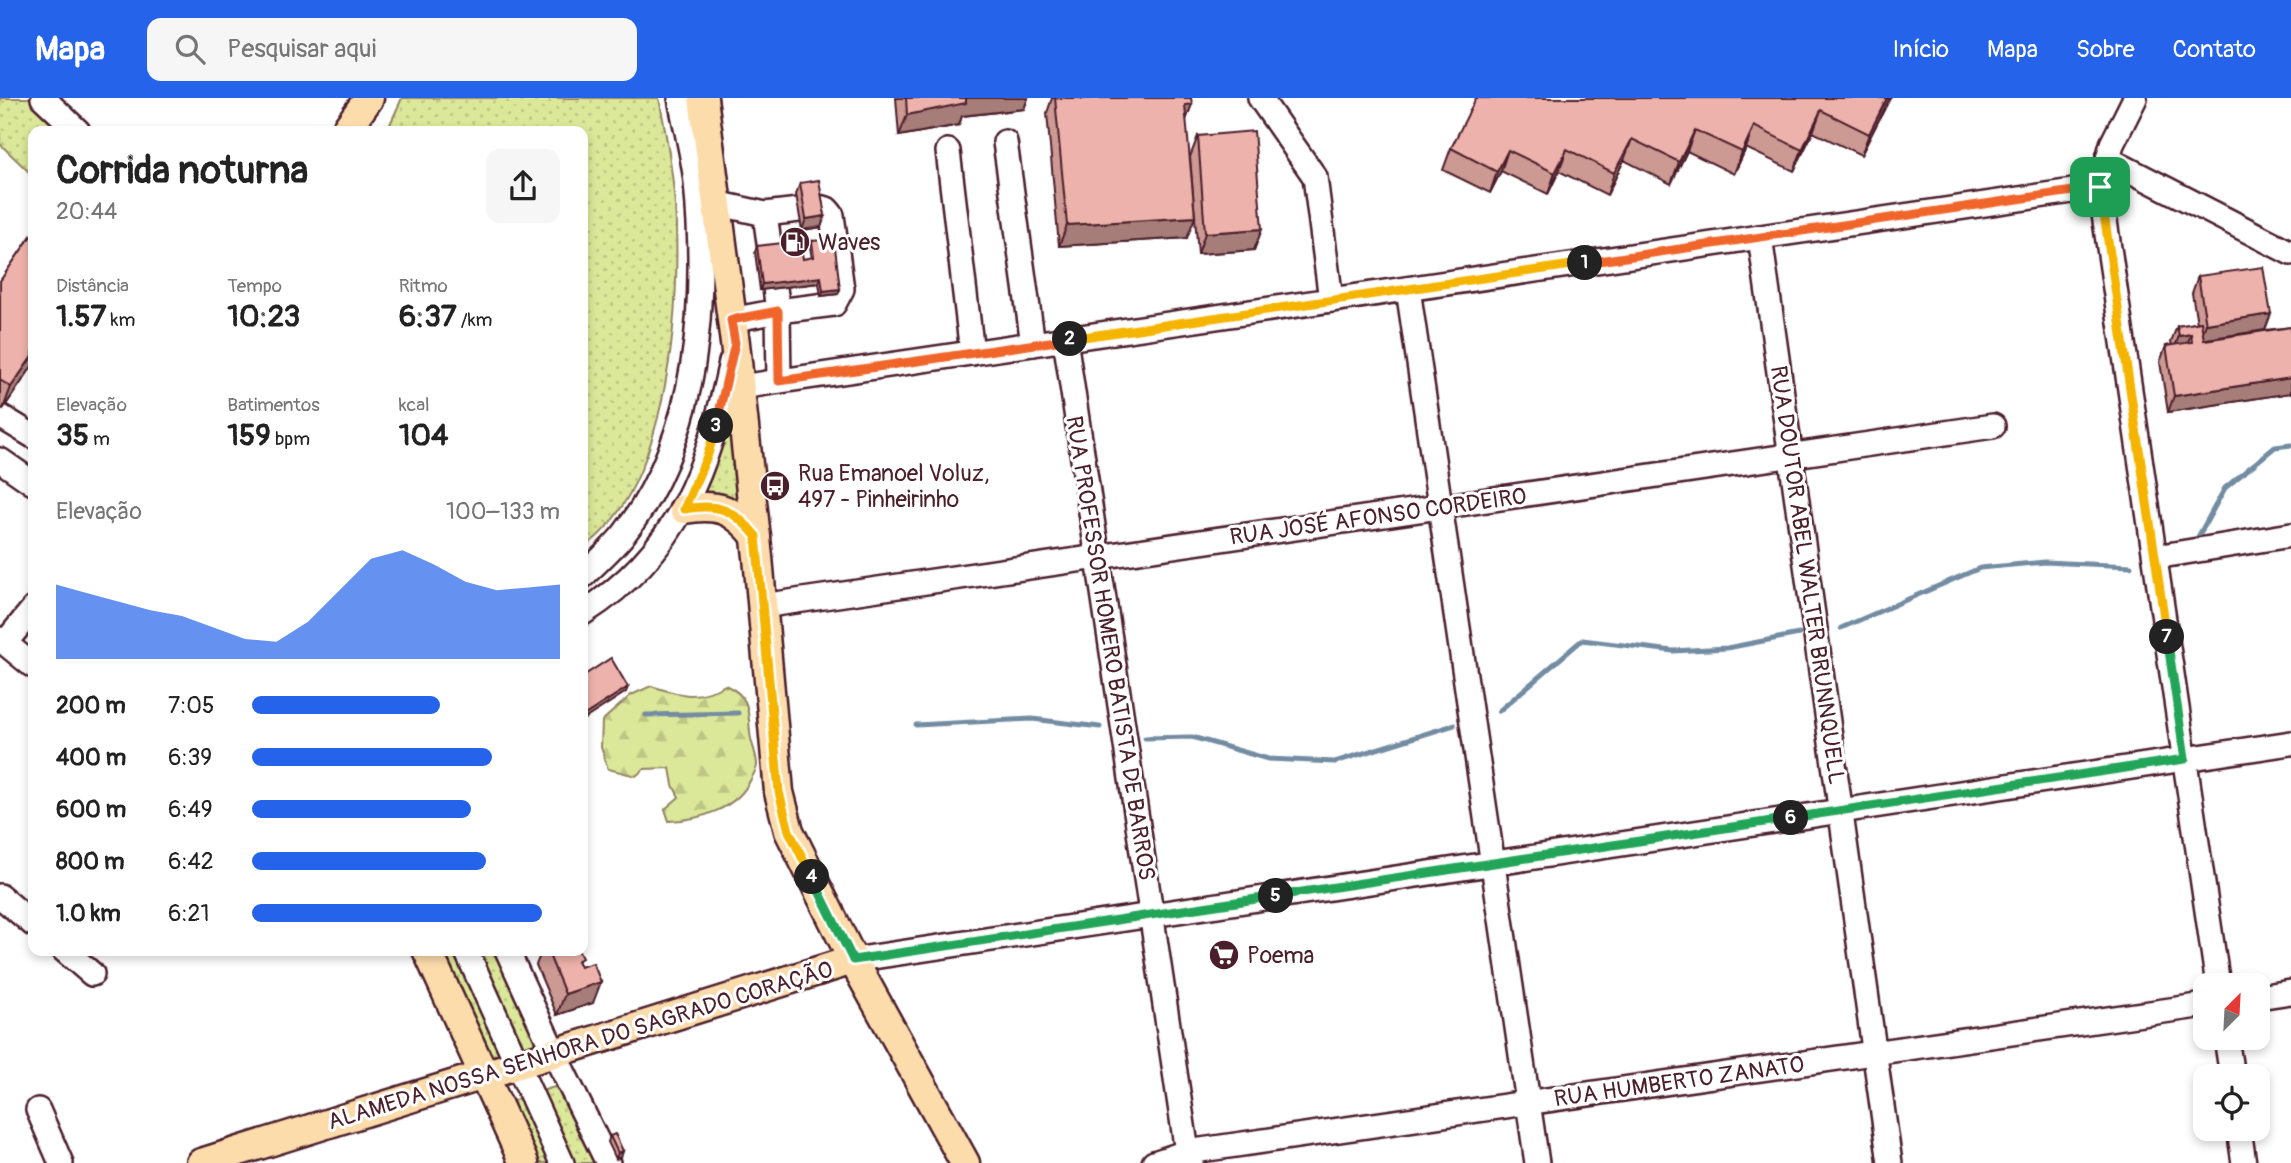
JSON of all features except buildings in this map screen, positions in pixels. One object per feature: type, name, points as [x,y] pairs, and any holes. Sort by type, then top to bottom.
[{"type":"main road","points":[[345,98],[346,126]]},
{"type":"main road","points":[[349,126],[369,98]]},
{"type":"main road","points":[[702,98],[740,387],[779,792],[789,831],[853,960],[965,1163]]},
{"type":"main road","points":[[684,509],[705,506],[725,509],[743,520],[756,536]]},
{"type":"main road","points":[[430,956],[523,1163]]},
{"type":"main road","name":"ALAMEDA NOSSA SENHORA DO SAGRADO CORAÇÃO","points":[[201,1163],[853,960]]},
{"type":"street","points":[[43,98],[73,126]]},
{"type":"street","points":[[588,571],[624,535],[652,489],[677,437],[692,375],[701,274],[696,180],[680,98]]},
{"type":"street","points":[[1260,98],[1315,177],[1331,300]]},
{"type":"street","points":[[2135,98],[2112,144],[2100,187],[2216,973]]},
{"type":"street","points":[[1005,142],[1033,344]]},
{"type":"street","points":[[948,151],[972,353]]},
{"type":"street","points":[[2108,159],[2291,253]]},
{"type":"street","points":[[740,387],[2100,187]]},
{"type":"street","points":[[588,609],[619,587],[648,560],[684,509],[708,454],[733,331],[778,311],[834,304],[842,289],[832,215],[827,209],[765,214],[716,203]]},
{"type":"street","points":[[765,214],[769,250]]},
{"type":"street","name":"RUA DOUTOR ABEL WALTER BRUNNQUELL","points":[[1760,237],[1890,1163]]},
{"type":"street","points":[[775,288],[779,381]]},
{"type":"street","points":[[1408,289],[1537,1163]]},
{"type":"street","name":"RUA PROFESSOR HOMERO BATISTA DE BARROS","points":[[1065,339],[1189,1158]]},
{"type":"street","points":[[0,416],[28,433]]},
{"type":"street","name":"RUA JOSÉ AFONSO CORDEIRO","points":[[762,606],[1993,426]]},
{"type":"street","points":[[0,460],[28,480]]},
{"type":"street","points":[[2155,557],[2291,535]]},
{"type":"street","points":[[28,614],[3,641],[28,662]]},
{"type":"street","name":"ALAMEDA NOSSA SENHORA DO SAGRADO CORAÇÃO","points":[[853,960],[2291,743]]},
{"type":"street","points":[[0,896],[28,920]]},
{"type":"street","points":[[71,956],[92,974]]},
{"type":"street","points":[[469,956],[562,1163]]},
{"type":"street","points":[[510,956],[608,1163]]},
{"type":"street","points":[[2270,995],[2291,992]]},
{"type":"street","name":"RUA HUMBERTO ZANATO","points":[[1154,1163],[1528,1103],[2193,1007]]},
{"type":"street","points":[[38,1110],[61,1163]]},
{"type":"street","points":[[2241,1141],[2244,1163]]},
{"type":"green space","points":[[0,98],[31,98],[62,126],[28,126],[28,171],[0,144]]},
{"type":"green space","points":[[402,98],[659,98],[668,145],[676,225],[675,307],[670,353],[662,400],[650,445],[633,486],[611,521],[588,543],[588,126],[389,126]]},
{"type":"green space","points":[[727,407],[737,408],[749,520],[695,500]]},
{"type":"green space","points":[[725,685],[739,694],[746,704],[757,761],[756,770],[745,789],[727,805],[705,815],[669,821],[665,809],[679,797],[673,785],[670,768],[644,769],[636,776],[608,769],[601,747],[602,721],[631,695],[651,686],[697,695]]},
{"type":"green space","points":[[436,956],[461,956],[504,1060],[486,1065]]},
{"type":"green space","points":[[472,956],[506,956],[545,1049],[515,1058]]},
{"type":"green space","points":[[562,1085],[600,1163],[568,1163],[534,1093]]},
{"type":"green space","points":[[524,1096],[553,1163],[534,1163],[507,1103]]},
{"type":"waterway","points":[[2198,537],[2225,488],[2275,447],[2291,445]]},
{"type":"waterway","points":[[1841,628],[1980,568],[2045,562],[2131,566]]},
{"type":"waterway","points":[[1499,711],[1582,640],[1673,651],[1727,648],[1799,634]]},
{"type":"waterway","points":[[646,715],[738,713]]},
{"type":"waterway","points":[[916,725],[1032,719],[1100,727]]},
{"type":"waterway","points":[[1145,738],[1192,737],[1268,759],[1335,762],[1454,725]]},
{"type":"place","name":"Waves","points":[[795,242]]},
{"type":"place","name":"Rua Emanoel Voluz, 497 - Pinheirinho","points":[[775,486]]},
{"type":"place","name":"Poema","points":[[1224,955]]},
{"type":"route","points":[[2100,187],[2185,759],[853,960],[789,831],[779,792],[756,536],[743,520],[725,509],[705,506],[684,509],[708,454],[718,419],[735,343],[731,320],[778,311],[779,381],[2100,187]]}]
